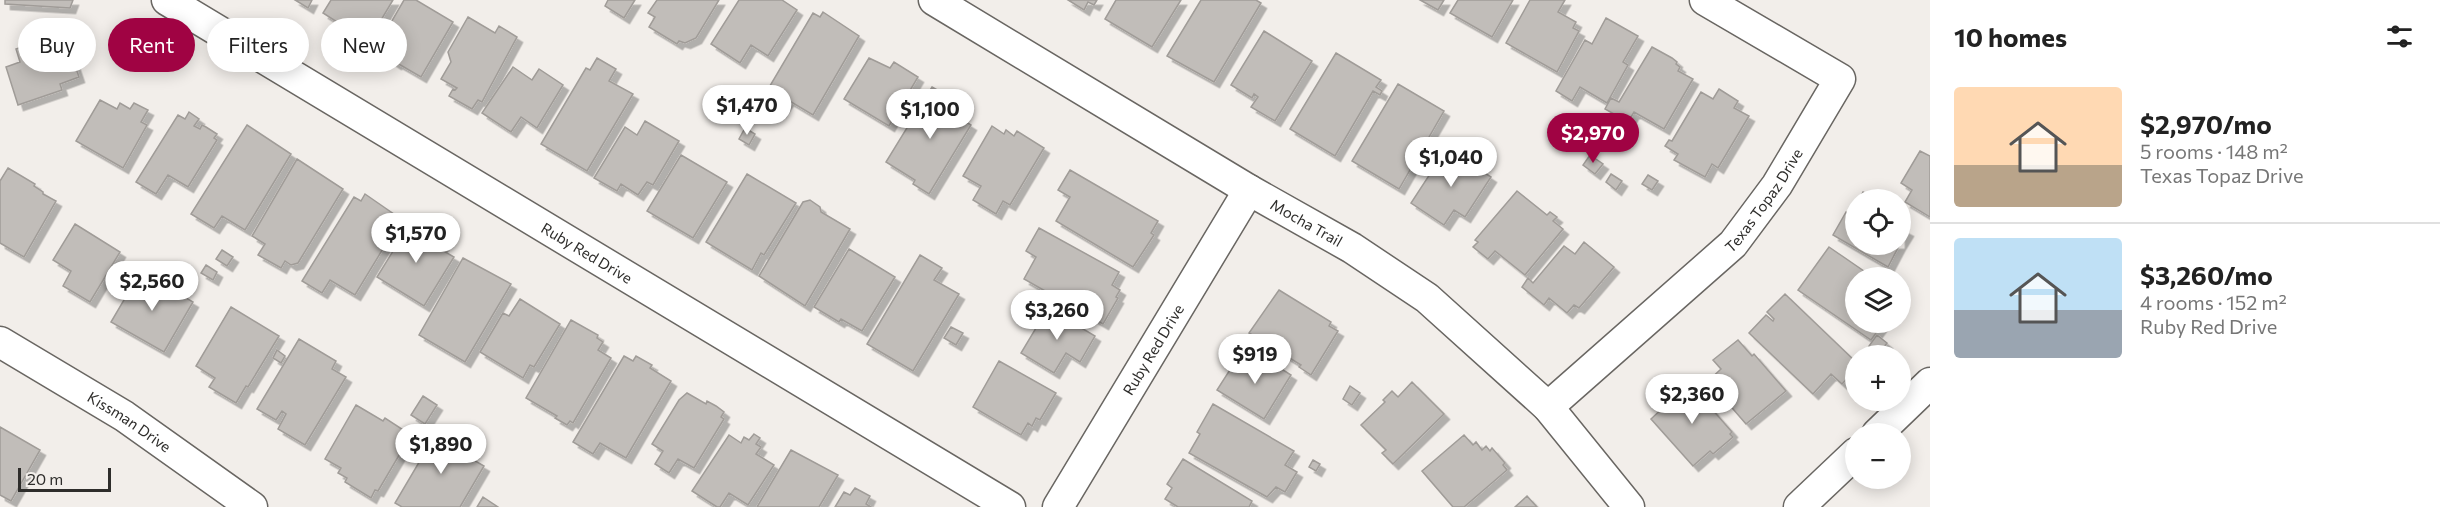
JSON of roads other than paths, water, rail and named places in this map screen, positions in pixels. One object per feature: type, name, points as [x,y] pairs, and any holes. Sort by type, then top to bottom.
[{"type":"street","name":"Ruby Red Drive","points":[[167,0],[1010,507]]},
{"type":"street","name":"Mocha Trail","points":[[934,0],[1249,190],[1352,248],[1427,298],[1548,407],[1629,507]]},
{"type":"street","name":"Texas Topaz Drive","points":[[1548,407],[1733,244],[1777,185],[1840,79],[1705,0]]},
{"type":"street","name":"Ruby Red Drive","points":[[1058,507],[1249,190]]},
{"type":"street","name":"Kissman Drive","points":[[0,342],[124,416],[252,507]]},
{"type":"street","points":[[1888,423],[1930,383]]},
{"type":"street","points":[[1799,507],[1845,463]]}]
